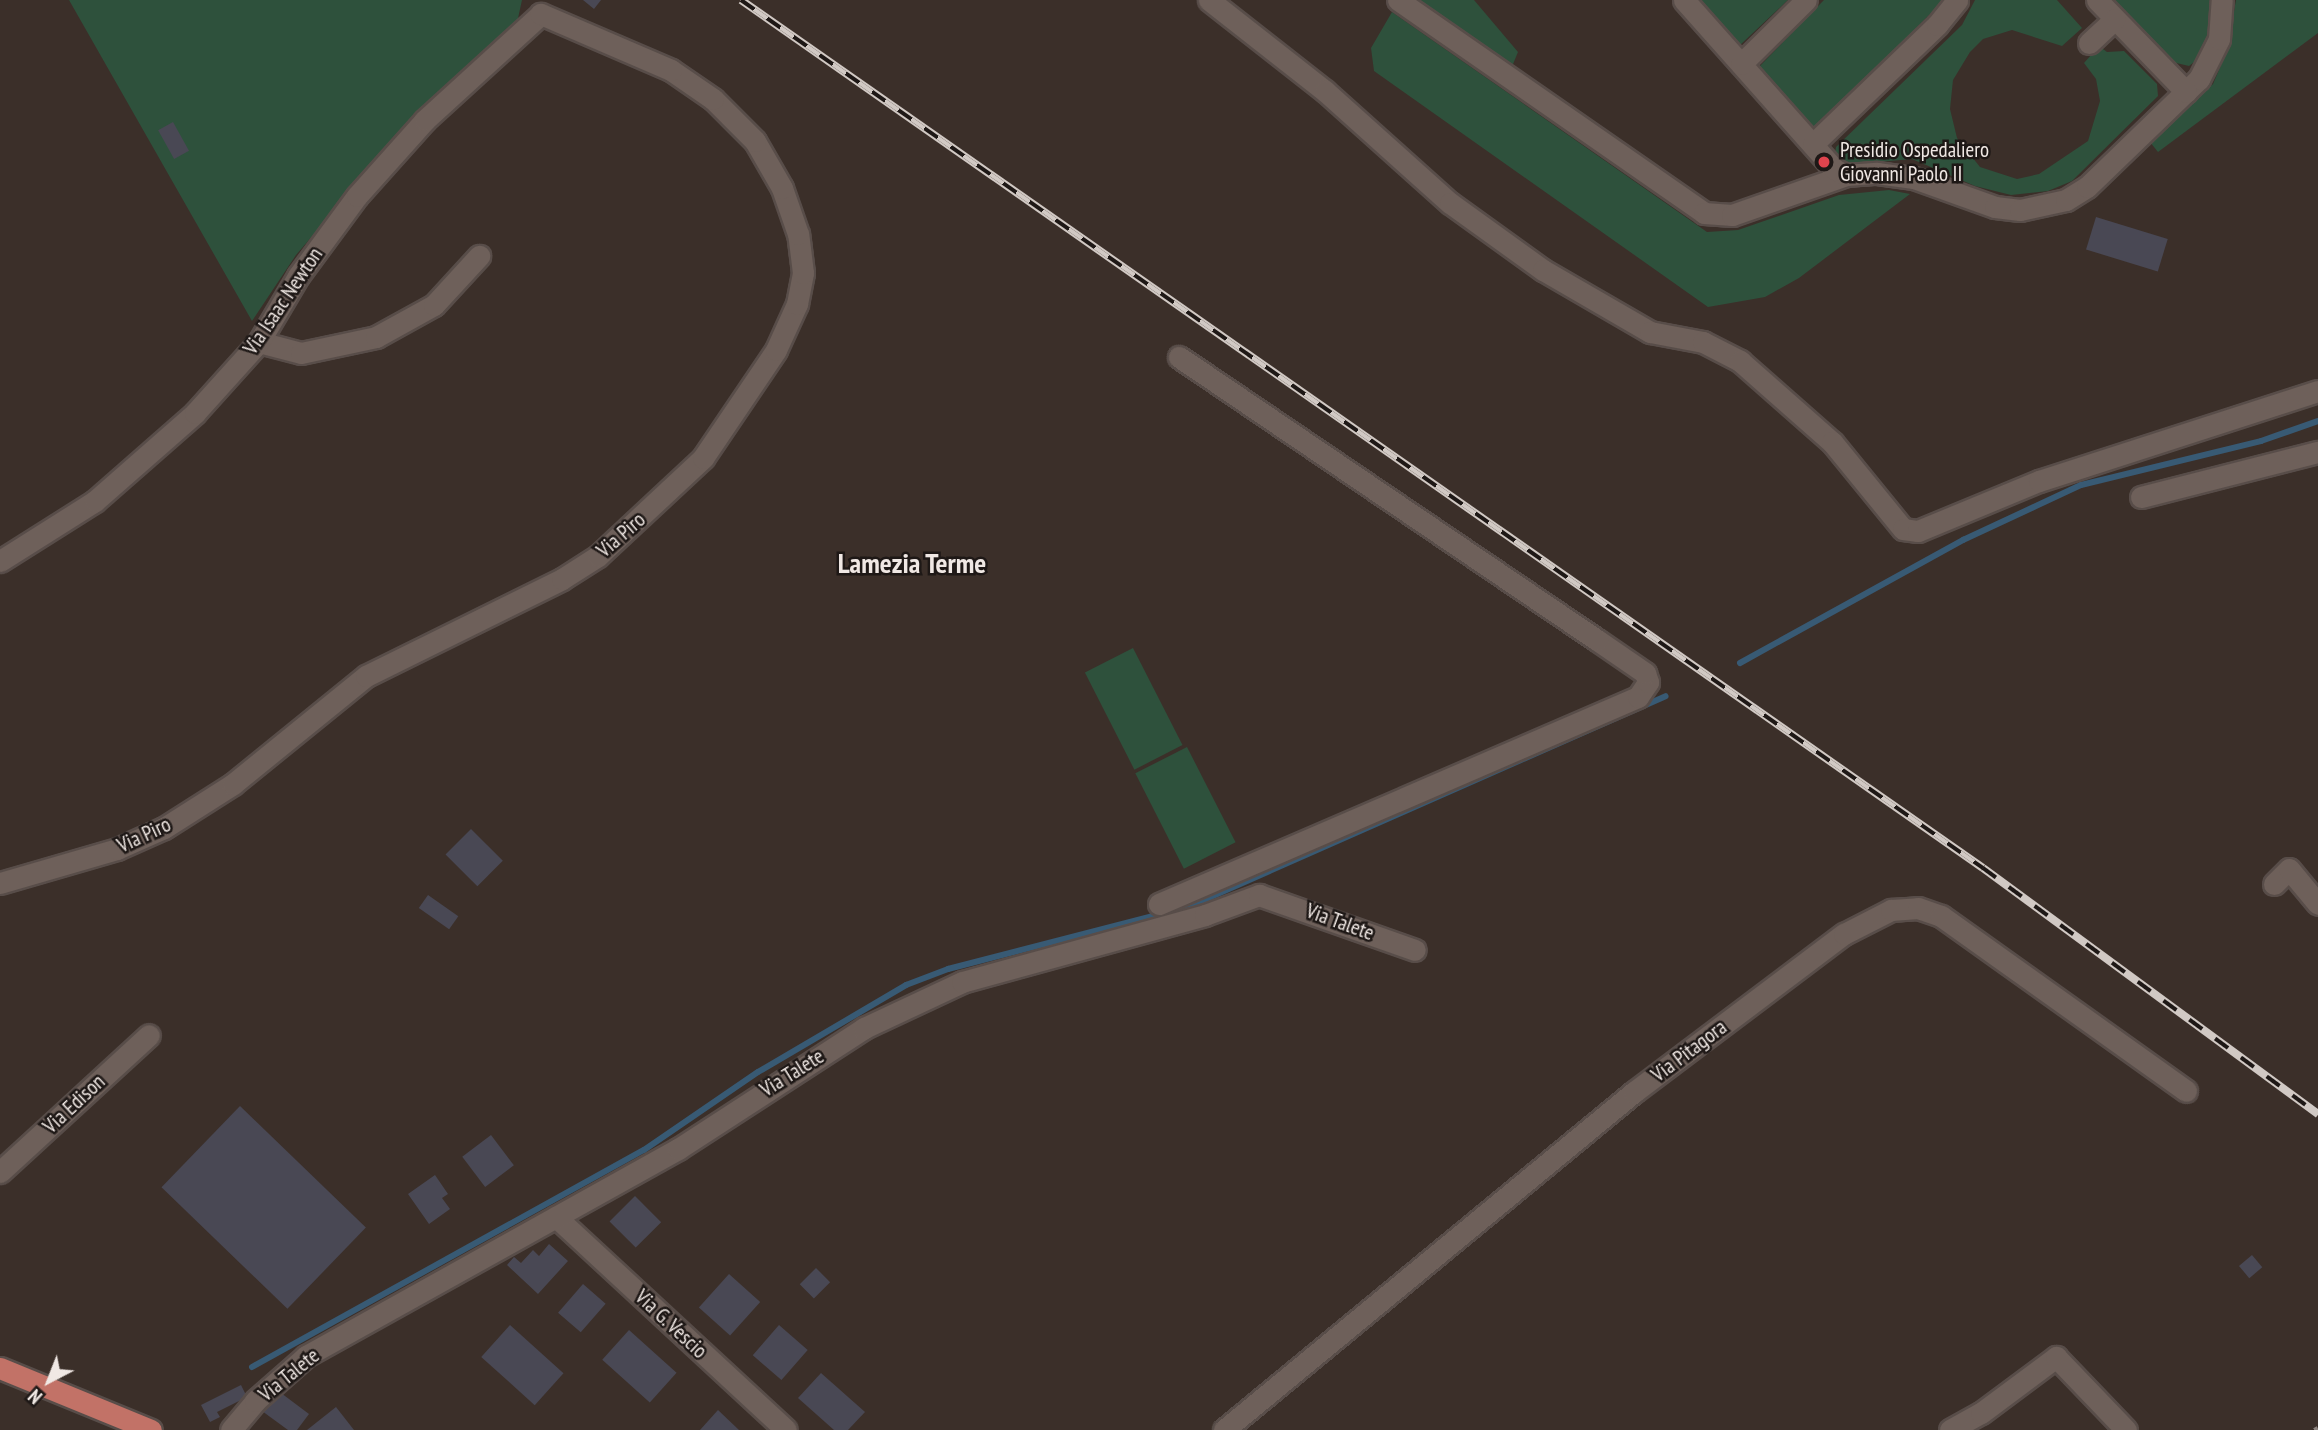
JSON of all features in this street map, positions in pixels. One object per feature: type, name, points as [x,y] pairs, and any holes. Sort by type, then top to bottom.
[{"type":"main road","points":[[0,1368],[151,1430]]},
{"type":"street","points":[[1209,0],[1325,91],[1450,203],[1543,270],[1650,332],[1703,342],[1740,361],[1832,442],[1903,529],[1918,531],[2039,481],[2318,391]]},
{"type":"street","points":[[1398,0],[1704,213],[1732,215],[1846,175],[1877,173],[1914,178],[1994,207],[2043,208],[2087,187],[2186,92],[2210,64],[2219,39],[2222,0]]},
{"type":"street","points":[[1684,0],[1834,169],[1846,175]]},
{"type":"street","points":[[1741,64],[1806,0]]},
{"type":"street","points":[[1812,144],[1937,25],[1957,0]]},
{"type":"street","points":[[2096,0],[2186,92]]},
{"type":"street","name":"Via Isaac Newton","points":[[0,561],[123,480],[195,414],[259,342],[298,276],[357,196],[425,120],[540,7]]},
{"type":"street","name":"Via Piro","points":[[0,883],[117,849],[164,828],[233,784],[366,676],[562,579],[598,556],[703,458],[776,350],[797,304],[803,273],[798,234],[782,188],[755,141],[712,99],[671,70],[540,7]]},
{"type":"street","points":[[2089,43],[2115,19]]},
{"type":"street","points":[[259,342],[301,353],[376,337],[434,305],[479,256]]},
{"type":"street","points":[[1159,904],[1638,697],[1648,682],[1645,673],[1179,357]]},
{"type":"street","points":[[2141,497],[2318,452]]},
{"type":"street","points":[[1247,866],[1259,895]]},
{"type":"street","points":[[2274,884],[2289,869],[2318,904]]},
{"type":"street","name":"Via Talete","points":[[231,1430],[255,1401],[306,1356],[678,1150],[864,1028],[962,982],[1205,915],[1259,895],[1415,950]]},
{"type":"street","name":"Via Pitagora","points":[[1224,1430],[1634,1092],[1844,934],[1891,910],[1918,908],[1941,916],[2186,1091]]},
{"type":"street","name":"Via Edison","points":[[0,1172],[149,1035]]},
{"type":"street","name":"Via G. Vescio","points":[[556,1217],[786,1430]]},
{"type":"street","points":[[1950,1430],[1981,1413],[2056,1357],[2126,1430]]},
{"type":"green space","points":[[69,0],[522,0],[517,23],[423,107],[296,255],[252,321]]},
{"type":"green space","points":[[1413,0],[1474,0],[1518,52],[1511,69]]},
{"type":"green space","points":[[1696,0],[1788,0],[1738,47]]},
{"type":"green space","points":[[1824,0],[1944,0],[1813,132],[1757,69]]},
{"type":"green space","points":[[1975,0],[2057,0],[2082,28],[2062,46],[2012,30],[1983,39],[1970,52],[1953,80],[1950,109],[1957,138],[1980,167],[2017,179],[2039,174],[2088,141],[2100,101],[2096,79],[2084,63],[2099,46],[2107,52],[2124,51],[2157,84],[2158,96],[2072,181],[2048,191],[2011,195],[1975,186],[1912,159],[1846,165],[1834,159],[1836,147],[1962,25]]},
{"type":"green space","points":[[2114,0],[2210,0],[2209,31],[2199,58],[2189,66],[2172,62]]},
{"type":"green space","points":[[2236,0],[2318,0],[2318,33],[2158,152],[2150,142],[2213,84],[2227,51]]},
{"type":"green space","points":[[1392,12],[1707,232],[1738,230],[1839,195],[1889,190],[1910,194],[1799,278],[1765,297],[1708,307],[1374,71],[1371,48]]},
{"type":"green space","points":[[1133,648],[1182,745],[1134,770],[1085,673]]},
{"type":"green space","points":[[1187,747],[1236,842],[1184,869],[1135,773]]},
{"type":"building","points":[[583,0],[601,0],[594,9]]},
{"type":"building","points":[[173,122],[189,151],[174,159],[158,130]]},
{"type":"building","points":[[2096,217],[2168,239],[2158,271],[2086,250]]},
{"type":"building","points":[[471,829],[503,861],[477,886],[446,854]]},
{"type":"building","points":[[428,895],[458,916],[449,929],[419,908]]},
{"type":"building","points":[[240,1106],[366,1228],[287,1309],[162,1187]]},
{"type":"building","points":[[491,1135],[514,1165],[485,1187],[462,1157]]},
{"type":"building","points":[[435,1175],[448,1194],[442,1198],[450,1209],[429,1224],[408,1194]]},
{"type":"building","points":[[635,1196],[661,1222],[636,1248],[610,1221]]},
{"type":"building","points":[[549,1244],[568,1261],[538,1294],[507,1265],[514,1257],[521,1263],[533,1250],[539,1256]]},
{"type":"building","points":[[2252,1255],[2262,1267],[2249,1278],[2239,1266]]},
{"type":"building","points":[[816,1268],[830,1282],[814,1298],[800,1284]]},
{"type":"building","points":[[729,1274],[760,1302],[730,1336],[699,1307]]},
{"type":"building","points":[[583,1284],[606,1304],[581,1332],[558,1313]]},
{"type":"building","points":[[510,1325],[564,1373],[535,1405],[481,1357]]},
{"type":"building","points":[[779,1325],[808,1350],[781,1380],[753,1355]]},
{"type":"building","points":[[629,1330],[677,1373],[650,1403],[602,1360]]},
{"type":"building","points":[[821,1373],[865,1412],[848,1430],[834,1430],[798,1398]]},
{"type":"building","points":[[241,1385],[247,1397],[217,1412],[220,1417],[210,1422],[201,1405]]},
{"type":"building","points":[[277,1390],[309,1414],[297,1430],[288,1430],[262,1411]]},
{"type":"building","points":[[336,1407],[354,1430],[307,1430]]},
{"type":"building","points":[[718,1410],[739,1430],[700,1430]]},
{"type":"waterway","points":[[1740,663],[1963,540],[2081,485],[2261,441],[2318,421]]},
{"type":"waterway","points":[[252,1367],[644,1150],[758,1072],[906,985],[948,969],[1188,907],[1666,696]]},
{"type":"railway","points":[[741,0],[1983,868],[2318,1114]]},
{"type":"place","name":"Presidio Ospedaliero Giovanni Paolo II","points":[[1824,162]]},
{"type":"district","name":"Lamezia Terme","points":[[912,563]]}]
